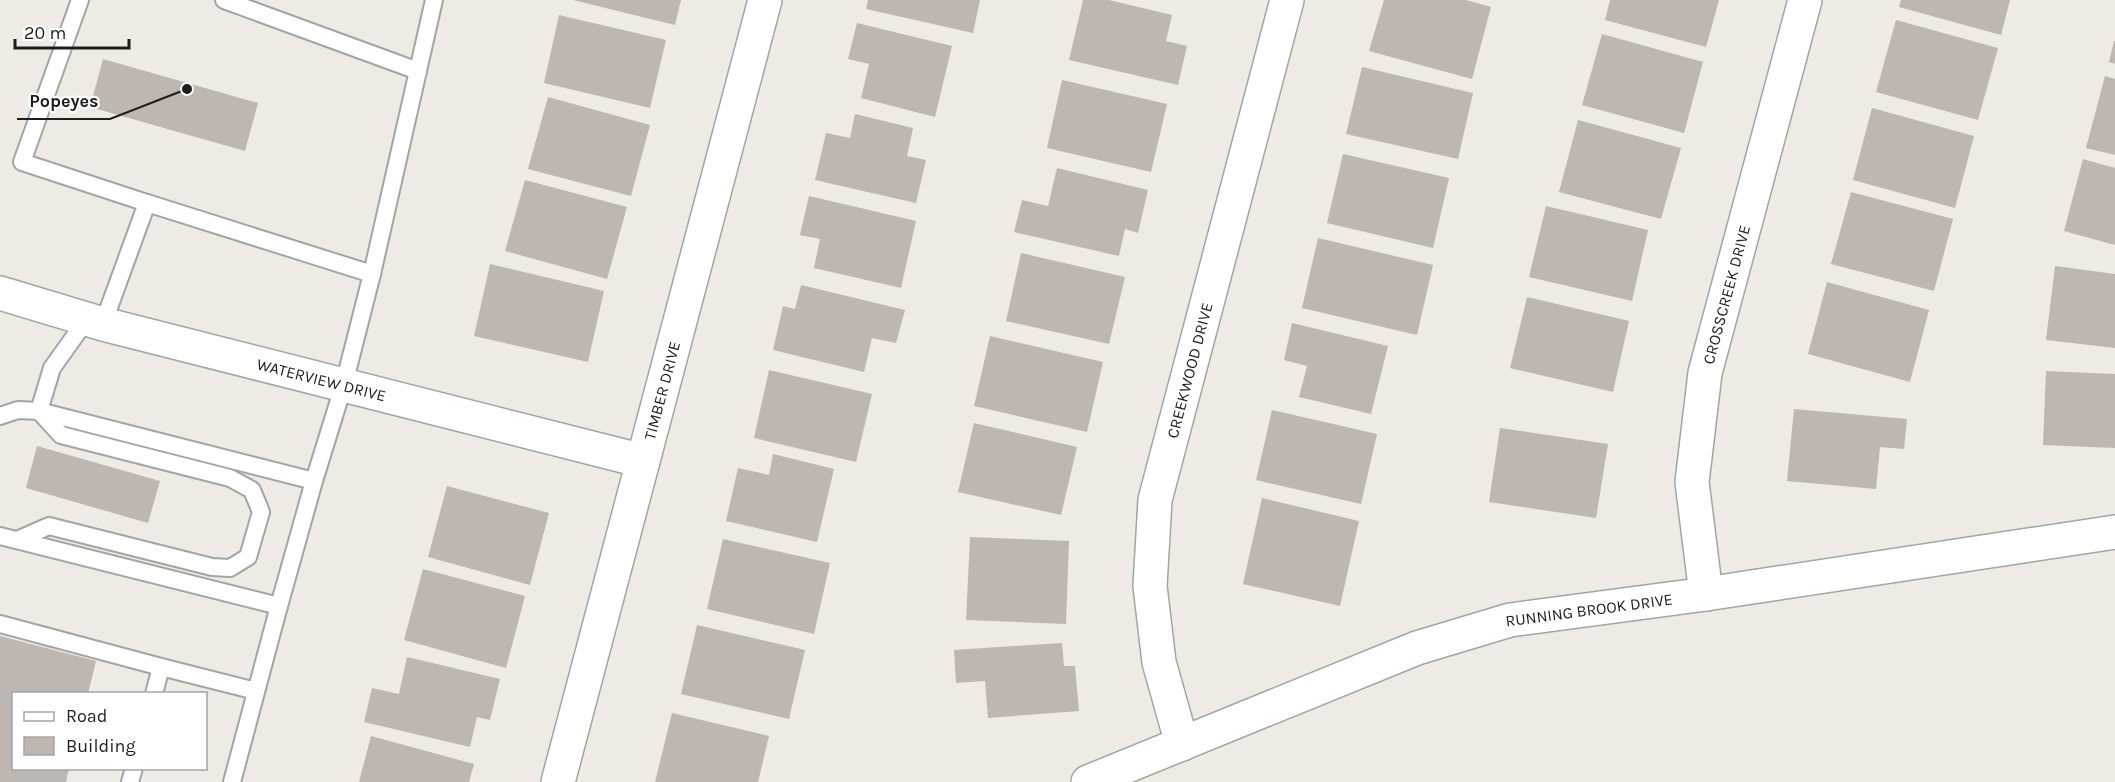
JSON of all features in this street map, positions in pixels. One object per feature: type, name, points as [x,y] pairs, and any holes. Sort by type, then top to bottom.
[{"type":"street","name":"TIMBER DRIVE","points":[[558,782],[765,0]]},
{"type":"street","name":"CREEKWOOD DRIVE","points":[[1182,744],[1159,662],[1151,597],[1155,500],[1287,0]]},
{"type":"street","name":"CROSSCREEK DRIVE","points":[[1706,594],[1692,482],[1705,373],[1805,0]]},
{"type":"street","name":"WATERVIEW DRIVE","points":[[0,293],[95,321],[643,461]]},
{"type":"street","name":"RUNNING BROOK DRIVE","points":[[1088,782],[1417,648],[1510,620],[1706,594],[2115,532]]},
{"type":"lane","points":[[80,0],[22,162],[372,274]]},
{"type":"lane","points":[[224,0],[418,71]]},
{"type":"lane","points":[[232,782],[314,481],[344,384],[372,274],[434,0]]},
{"type":"lane","points":[[39,411],[52,368],[95,321],[147,203]]},
{"type":"lane","points":[[0,416],[18,410],[39,411],[314,481]]},
{"type":"lane","points":[[17,540],[49,525],[212,567],[230,568],[248,557],[261,512],[252,490],[230,478],[61,435],[39,411]]},
{"type":"lane","points":[[0,536],[279,606]]},
{"type":"lane","points":[[0,624],[256,692]]},
{"type":"lane","points":[[154,692],[160,667]]},
{"type":"building","points":[[573,0],[681,0],[675,25]]},
{"type":"building","points":[[868,0],[980,0],[973,33],[866,9]]},
{"type":"building","points":[[1083,0],[1109,0],[1172,15],[1166,41],[1187,46],[1178,85],[1069,60]]},
{"type":"building","points":[[1384,0],[1466,0],[1491,7],[1472,79],[1369,51]]},
{"type":"building","points":[[1610,0],[1719,0],[1706,47],[1605,20]]},
{"type":"building","points":[[1901,0],[2010,0],[2001,35],[1899,7]]},
{"type":"building","points":[[559,15],[666,40],[650,108],[544,83]]},
{"type":"building","points":[[1896,20],[1998,48],[1978,120],[1876,92]]},
{"type":"building","points":[[857,23],[952,46],[935,117],[861,98],[869,64],[848,59]]},
{"type":"building","points":[[1602,34],[1703,62],[1684,133],[1582,105]]},
{"type":"building","points":[[2115,41],[2115,64],[2109,62]]},
{"type":"building","points":[[103,59],[258,103],[245,151],[90,107]]},
{"type":"building","points":[[1362,67],[1473,93],[1458,159],[1346,134]]},
{"type":"building","points":[[2105,76],[2115,79],[2115,155],[2086,148]]},
{"type":"building","points":[[1062,80],[1167,104],[1151,172],[1047,148]]},
{"type":"building","points":[[548,97],[650,125],[631,196],[528,169]]},
{"type":"building","points":[[1872,108],[1974,136],[1955,208],[1853,180]]},
{"type":"building","points":[[855,114],[913,128],[907,156],[926,160],[916,203],[815,180],[826,133],[850,138]]},
{"type":"building","points":[[1578,120],[1681,148],[1661,219],[1559,192]]},
{"type":"building","points":[[1343,154],[1449,178],[1433,248],[1327,223]]},
{"type":"building","points":[[2083,159],[2115,168],[2115,245],[2064,231]]},
{"type":"building","points":[[1057,168],[1148,190],[1138,233],[1125,229],[1119,256],[1014,232],[1022,200],[1048,206]]},
{"type":"building","points":[[525,180],[627,207],[607,279],[505,251]]},
{"type":"building","points":[[1851,192],[1953,219],[1934,291],[1831,264]]},
{"type":"building","points":[[809,196],[916,221],[901,288],[814,268],[820,239],[800,235]]},
{"type":"building","points":[[1546,206],[1648,230],[1632,301],[1529,277]]},
{"type":"building","points":[[1318,238],[1433,265],[1417,335],[1302,308]]},
{"type":"building","points":[[1021,253],[1125,277],[1109,344],[1006,321]]},
{"type":"building","points":[[490,264],[604,291],[588,362],[474,336]]},
{"type":"building","points":[[2055,266],[2115,274],[2115,348],[2046,340]]},
{"type":"building","points":[[1827,282],[1929,310],[1910,382],[1808,354]]},
{"type":"building","points":[[801,285],[905,310],[896,343],[872,338],[864,372],[773,350],[783,306],[795,309]]},
{"type":"building","points":[[1527,297],[1629,321],[1613,392],[1510,368]]},
{"type":"building","points":[[1292,323],[1388,346],[1371,414],[1299,397],[1307,366],[1284,360]]},
{"type":"building","points":[[990,336],[1103,362],[1087,432],[974,406]]},
{"type":"building","points":[[769,370],[872,394],[856,462],[754,438]]},
{"type":"building","points":[[2046,371],[2115,374],[2115,448],[2043,445]]},
{"type":"building","points":[[1794,409],[1907,419],[1904,449],[1880,447],[1876,489],[1787,481]]},
{"type":"building","points":[[1272,410],[1377,434],[1361,504],[1256,480]]},
{"type":"building","points":[[974,423],[1077,447],[1061,515],[958,492]]},
{"type":"building","points":[[1500,428],[1608,444],[1596,518],[1489,502]]},
{"type":"building","points":[[37,446],[160,481],[148,523],[26,488]]},
{"type":"building","points":[[773,454],[834,469],[817,542],[726,521],[738,468],[769,475]]},
{"type":"building","points":[[447,486],[549,513],[530,585],[428,557]]},
{"type":"building","points":[[1262,498],[1359,521],[1340,606],[1243,584]]},
{"type":"building","points":[[970,537],[1069,541],[1066,624],[966,620]]},
{"type":"building","points":[[723,539],[830,563],[814,634],[707,609]]},
{"type":"building","points":[[423,569],[525,596],[506,668],[404,640]]},
{"type":"building","points":[[697,625],[805,650],[789,719],[681,694]]},
{"type":"building","points":[[0,636],[96,661],[88,692],[12,692],[12,770],[69,770],[66,782],[0,782]]},
{"type":"building","points":[[1062,643],[1064,666],[1075,666],[1079,711],[988,718],[985,681],[956,683],[954,650]]},
{"type":"building","points":[[407,657],[500,679],[490,720],[477,717],[470,747],[364,722],[372,688],[399,694]]},
{"type":"building","points":[[672,713],[769,736],[758,782],[655,782]]},
{"type":"building","points":[[371,736],[474,764],[469,782],[359,782]]},
{"type":"place","name":"Popeyes","points":[[187,89]]}]
